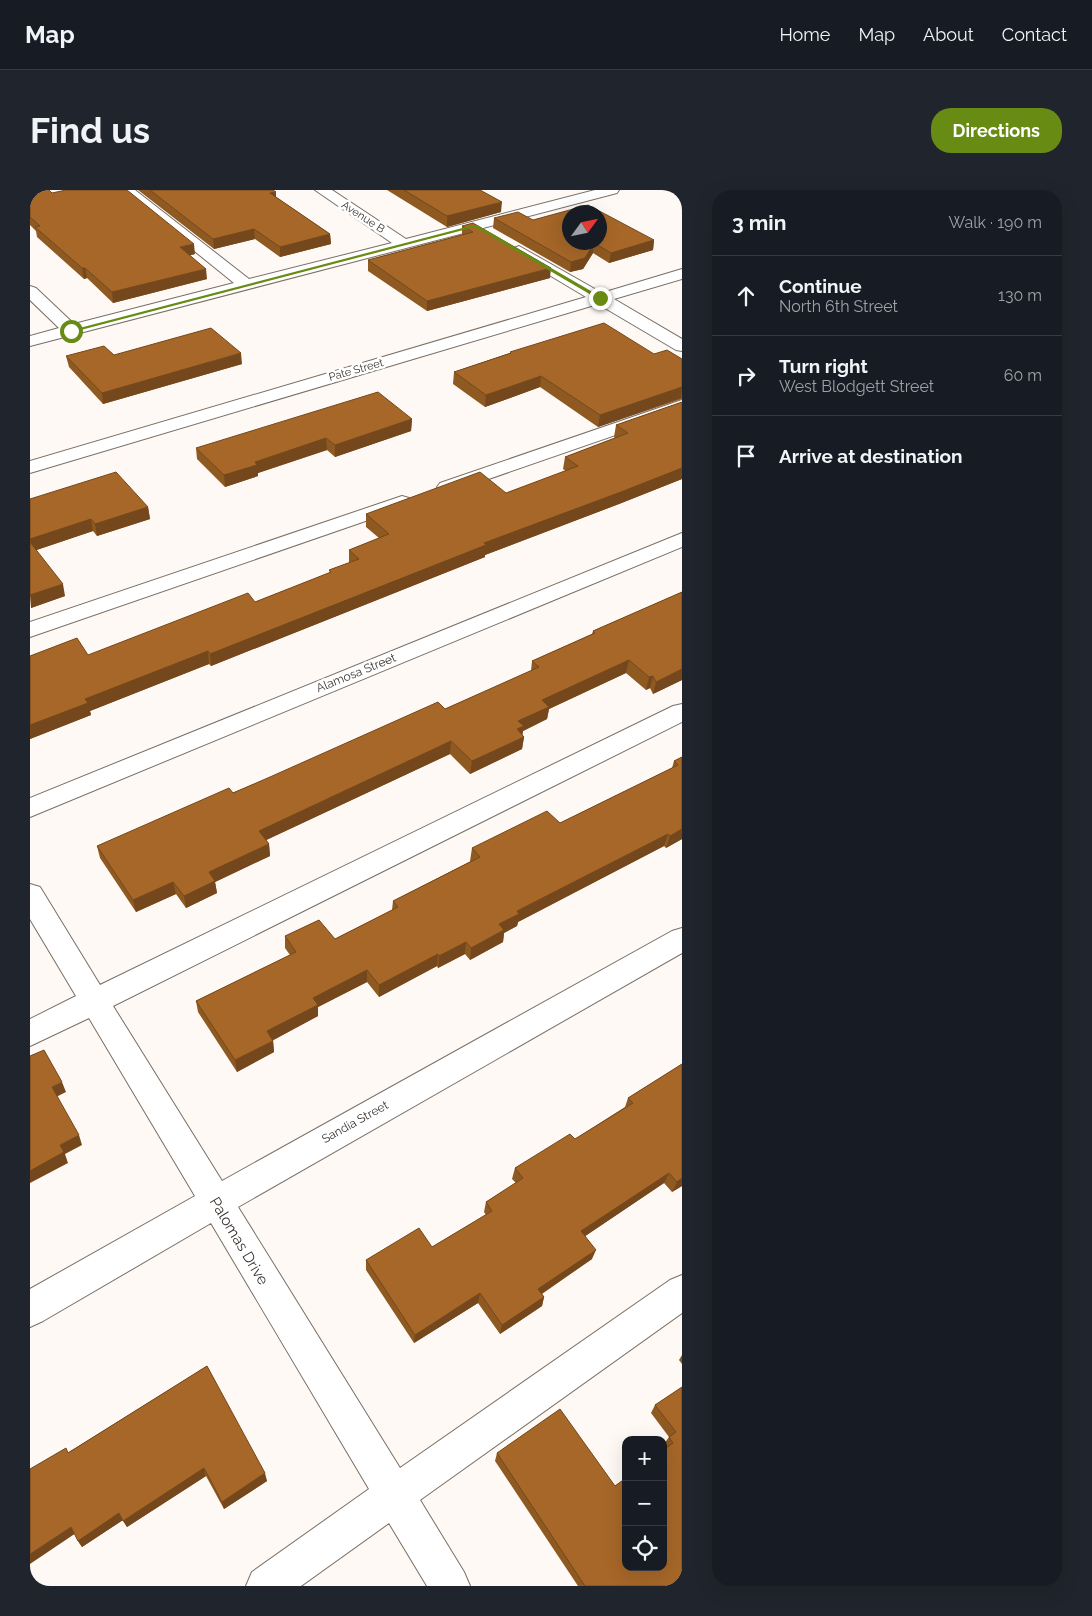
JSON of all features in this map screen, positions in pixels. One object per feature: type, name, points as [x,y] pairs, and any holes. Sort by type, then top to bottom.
[{"type":"street","points":[[126,190],[246,285]]},
{"type":"street","name":"Avenue B","points":[[322,190],[404,244]]},
{"type":"street","points":[[30,341],[612,190]]},
{"type":"street","points":[[534,194],[555,205]]},
{"type":"street","points":[[476,226],[492,236]]},
{"type":"street","points":[[509,245],[682,346]]},
{"type":"street","name":"Pate Street","points":[[30,466],[682,274]]},
{"type":"street","points":[[30,291],[71,331]]},
{"type":"street","points":[[30,630],[682,406]]},
{"type":"street","name":"Alamosa Street","points":[[30,808],[682,539]]},
{"type":"street","points":[[30,1033],[682,712]]},
{"type":"street","name":"Palomas Drive","points":[[30,895],[450,1586]]},
{"type":"street","name":"Sandia Street","points":[[30,1309],[215,1202],[682,939]]},
{"type":"street","points":[[266,1586],[682,1292]]},
{"type":"building","points":[[30,190],[49,190],[52,193],[66,190],[127,190],[194,244],[180,247],[206,269],[112,292],[35,227],[40,226],[30,217]]},
{"type":"building","points":[[150,190],[273,190],[276,192],[270,193],[330,234],[280,247],[254,229],[213,239]]},
{"type":"building","points":[[404,190],[480,190],[502,202],[447,216]]},
{"type":"building","points":[[518,212],[533,220],[562,212],[562,250],[590,250],[585,258],[571,262],[494,218]]},
{"type":"building","points":[[607,215],[654,240],[611,253],[606,250]]},
{"type":"building","points":[[473,223],[551,268],[427,301],[368,260],[473,232],[462,226]]},
{"type":"building","points":[[604,323],[654,354],[667,350],[682,359],[682,387],[600,415],[541,376],[486,395],[454,372],[510,352]]},
{"type":"building","points":[[211,328],[241,353],[102,393],[66,356],[104,346],[114,355]]},
{"type":"building","points":[[378,392],[412,419],[335,445],[326,438],[255,462],[257,465],[224,475],[196,448]]},
{"type":"building","points":[[682,402],[682,468],[484,543],[486,545],[210,654],[208,651],[85,699],[88,703],[30,725],[30,656],[77,638],[88,655],[248,593],[255,602],[359,559],[349,550],[389,534],[366,514],[480,472],[506,493],[578,466],[565,457],[628,433],[616,425]]},
{"type":"building","points":[[116,472],[148,507],[95,524],[91,519],[30,539],[30,499]]},
{"type":"building","points":[[30,542],[63,584],[30,595]]},
{"type":"building","points":[[682,592],[682,669],[656,682],[653,676],[649,677],[629,660],[542,700],[549,707],[518,721],[524,726],[517,729],[524,737],[472,761],[451,741],[259,831],[269,844],[209,872],[215,881],[184,896],[173,882],[133,900],[97,846],[229,788],[233,793],[438,702],[445,709],[539,667],[532,661],[595,633],[593,631]]},
{"type":"building","points":[[682,757],[682,829],[670,836],[668,834],[517,911],[519,914],[499,924],[504,930],[471,948],[466,942],[439,956],[438,954],[379,985],[367,970],[313,998],[318,1005],[267,1031],[273,1041],[235,1060],[196,1001],[296,952],[285,936],[319,920],[335,939],[398,907],[393,901],[480,857],[472,848],[547,811],[560,823],[678,765],[674,761]]},
{"type":"building","points":[[44,1050],[62,1082],[52,1087],[79,1135],[60,1145],[64,1152],[30,1171],[30,1056]]},
{"type":"building","points":[[682,1064],[682,1178],[677,1182],[669,1173],[581,1231],[596,1250],[538,1289],[544,1297],[502,1325],[480,1293],[415,1335],[366,1260],[419,1228],[432,1247],[492,1211],[486,1202],[523,1178],[515,1168],[570,1134],[575,1139],[633,1103],[628,1098]]},
{"type":"building","points":[[207,1366],[265,1473],[222,1502],[204,1468],[123,1521],[119,1513],[78,1541],[71,1527],[30,1554],[30,1469],[66,1448],[68,1453]]},
{"type":"building","points":[[682,1387],[682,1576],[670,1586],[585,1586],[497,1453],[560,1409],[615,1486],[622,1481],[622,1571],[667,1571],[667,1447],[673,1443],[669,1437],[676,1432],[655,1405]]},
{"type":"route","points":[[71,331],[476,226],[600,298]]}]
